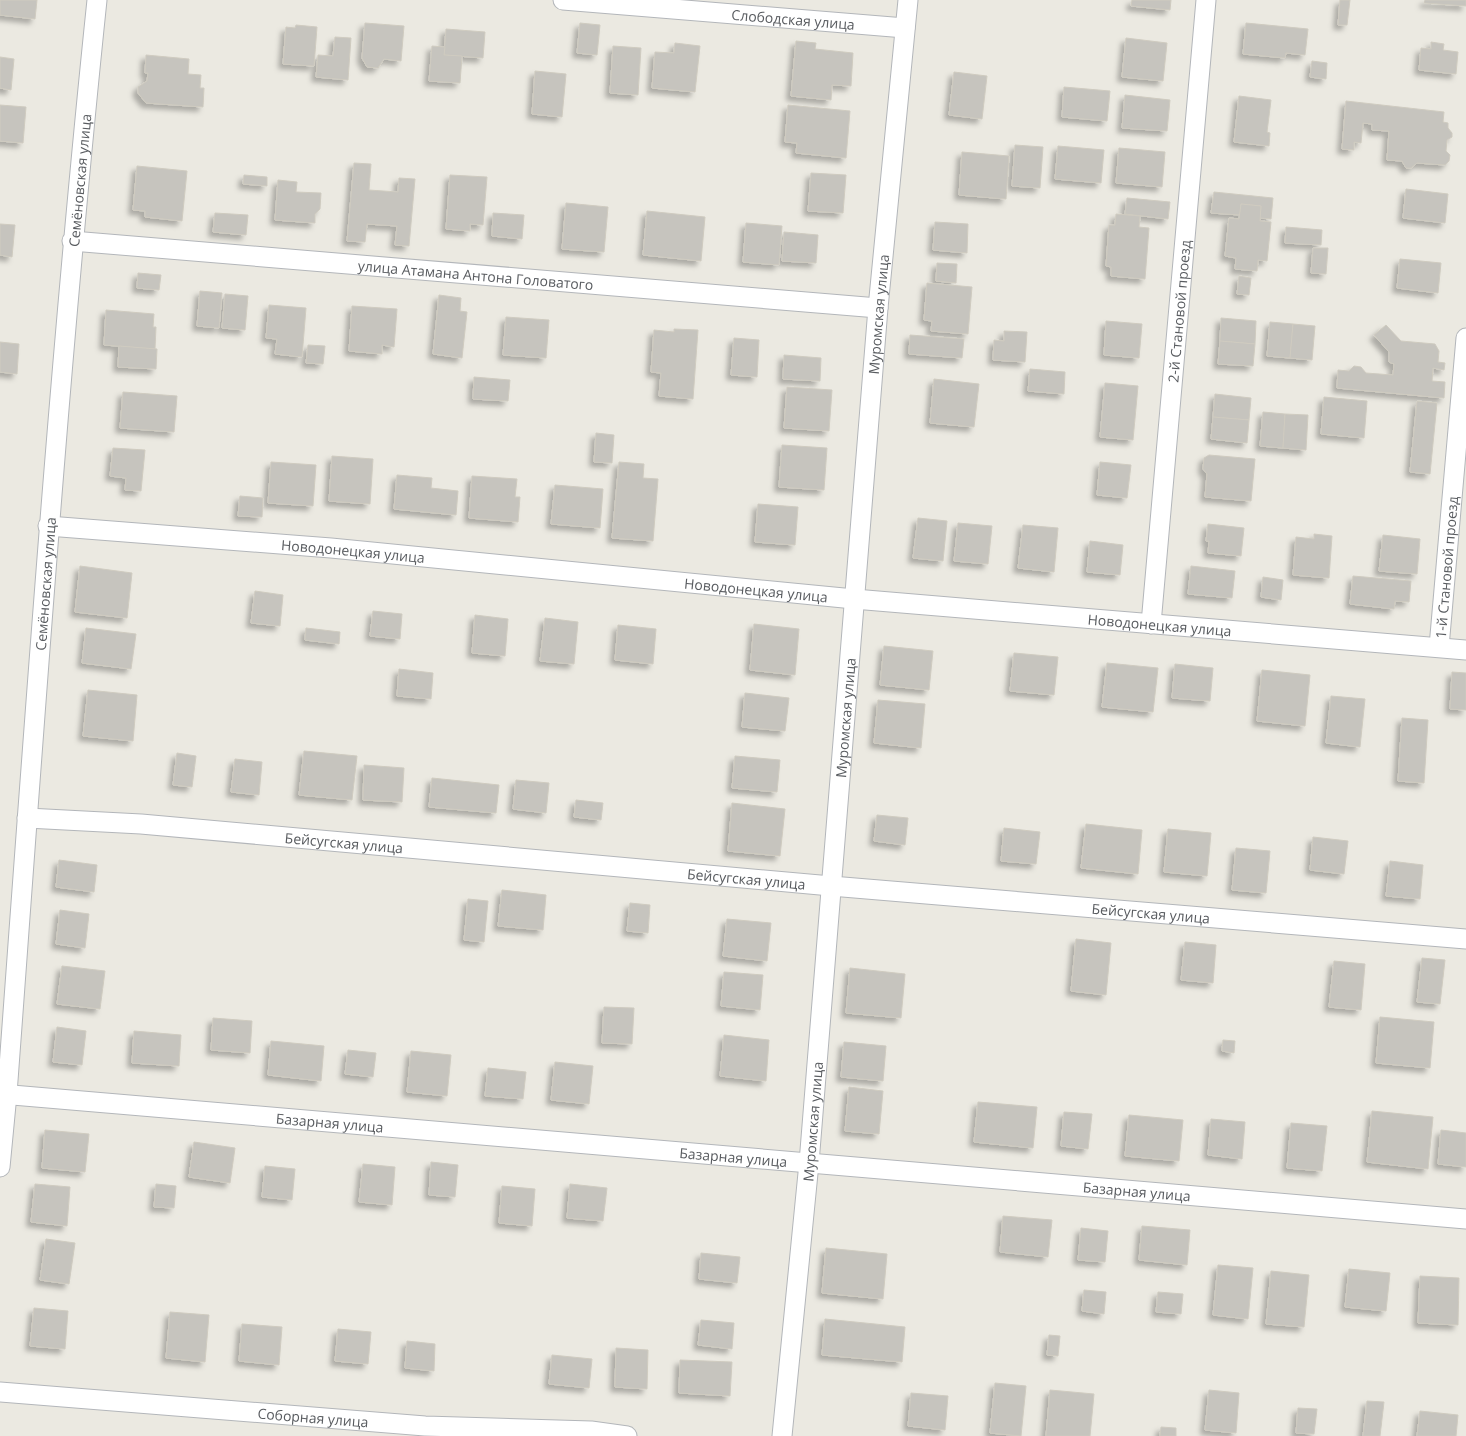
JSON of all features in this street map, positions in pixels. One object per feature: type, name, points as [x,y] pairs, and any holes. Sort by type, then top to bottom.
[{"type":"street","name":"Семёновская улица","points":[[0,1167],[48,526],[72,241],[97,0]]},
{"type":"street","name":"Слободская улица","points":[[563,0],[905,28]]},
{"type":"street","name":"Муромская улица","points":[[782,1436],[809,1163],[878,308],[908,0]]},
{"type":"street","name":"2-й Становой проезд","points":[[1151,624],[1206,0]]},
{"type":"street","name":"улица Атамана Антона Головатого","points":[[72,241],[878,308]]},
{"type":"street","name":"1-й Становой проезд","points":[[1439,647],[1466,338]]},
{"type":"street","name":"Новодонецкая улица","points":[[48,526],[331,548],[854,599],[1466,650]]},
{"type":"street","name":"Бейсугская улица","points":[[27,818],[141,824],[831,886],[1466,939]]},
{"type":"street","name":"Базарная улица","points":[[4,1094],[1466,1220]]},
{"type":"street","name":"Соборная улица","points":[[0,1392],[425,1426],[590,1431],[626,1436]]},
{"type":"building","points":[[0,0],[37,0],[35,19],[0,15]]},
{"type":"building","points":[[1132,0],[1171,0],[1170,10],[1131,6]]},
{"type":"building","points":[[1340,0],[1350,0],[1347,25],[1338,25]]},
{"type":"building","points":[[1425,0],[1466,0],[1466,6],[1424,3]]},
{"type":"building","points":[[365,23],[404,26],[401,61],[384,59],[378,68],[367,67],[362,58]]},
{"type":"building","points":[[580,23],[600,25],[597,55],[577,53]]},
{"type":"building","points":[[1246,23],[1308,29],[1305,55],[1286,53],[1285,58],[1243,54]]},
{"type":"building","points":[[296,25],[317,27],[314,66],[283,64],[286,27],[295,28]]},
{"type":"building","points":[[446,29],[485,32],[483,58],[444,55]]},
{"type":"building","points":[[335,37],[351,38],[348,80],[316,77],[318,55],[333,56]]},
{"type":"building","points":[[1126,38],[1167,43],[1163,81],[1122,77]]},
{"type":"building","points":[[796,41],[816,43],[815,49],[853,53],[851,86],[832,85],[831,100],[791,96]]},
{"type":"building","points":[[1431,42],[1444,44],[1443,50],[1458,52],[1456,74],[1419,70],[1421,48],[1431,49]]},
{"type":"building","points":[[675,43],[700,46],[695,92],[652,88],[655,52],[674,53]]},
{"type":"building","points":[[432,46],[445,47],[444,55],[462,56],[460,83],[429,81]]},
{"type":"building","points":[[613,46],[641,48],[638,95],[610,93]]},
{"type":"building","points":[[146,55],[189,59],[188,74],[201,75],[200,88],[204,88],[203,107],[146,103],[138,93],[138,87],[147,81],[148,73],[145,73]]},
{"type":"building","points":[[0,57],[14,59],[11,90],[0,88]]},
{"type":"building","points":[[1312,61],[1327,63],[1326,79],[1310,77]]},
{"type":"building","points":[[535,71],[566,74],[562,117],[532,114]]},
{"type":"building","points":[[954,72],[987,76],[982,119],[949,115]]},
{"type":"building","points":[[1064,87],[1110,91],[1107,121],[1062,117]]},
{"type":"building","points":[[1125,95],[1170,100],[1167,131],[1122,128]]},
{"type":"building","points":[[1239,96],[1271,100],[1267,132],[1270,133],[1269,146],[1234,142]]},
{"type":"building","points":[[1346,101],[1444,112],[1443,122],[1448,123],[1448,128],[1452,133],[1452,137],[1447,140],[1446,151],[1450,155],[1449,161],[1445,165],[1417,163],[1411,168],[1406,168],[1402,161],[1387,160],[1389,131],[1372,130],[1372,124],[1363,123],[1361,143],[1354,142],[1354,150],[1342,149]]},
{"type":"building","points":[[0,105],[26,107],[23,143],[0,141]]},
{"type":"building","points":[[788,105],[850,111],[846,158],[796,153],[797,143],[785,142]]},
{"type":"building","points":[[1015,145],[1043,147],[1040,188],[1012,186]]},
{"type":"building","points":[[1058,146],[1104,150],[1101,183],[1055,179]]},
{"type":"building","points":[[1119,148],[1165,152],[1162,187],[1116,183]]},
{"type":"building","points":[[962,152],[1009,156],[1006,199],[959,195]]},
{"type":"building","points":[[354,163],[371,164],[369,190],[398,192],[399,178],[415,179],[409,246],[395,245],[397,226],[367,224],[365,242],[347,241]]},
{"type":"building","points":[[137,166],[187,171],[182,221],[145,217],[145,211],[133,210]]},
{"type":"building","points":[[811,173],[846,175],[843,213],[808,211]]},
{"type":"building","points":[[244,175],[267,177],[267,186],[243,184]]},
{"type":"building","points":[[450,175],[487,177],[483,225],[470,224],[470,231],[446,229]]},
{"type":"building","points":[[278,180],[297,182],[296,192],[321,193],[320,209],[315,214],[315,223],[275,220]]},
{"type":"building","points":[[1406,189],[1448,194],[1445,223],[1403,218]]},
{"type":"building","points":[[1214,192],[1273,198],[1271,219],[1260,218],[1261,206],[1241,204],[1240,215],[1211,213]]},
{"type":"building","points":[[1127,198],[1170,202],[1168,219],[1125,214]]},
{"type":"building","points":[[566,203],[608,207],[604,252],[562,249]]},
{"type":"building","points":[[1241,204],[1261,206],[1260,221],[1271,222],[1267,261],[1258,260],[1257,271],[1235,269],[1236,258],[1225,256],[1229,218],[1239,219]]},
{"type":"building","points":[[647,211],[705,217],[701,261],[643,255]]},
{"type":"building","points":[[215,213],[248,215],[246,235],[213,232]]},
{"type":"building","points":[[493,213],[524,215],[522,239],[492,236]]},
{"type":"building","points":[[1116,214],[1140,216],[1139,227],[1149,228],[1145,279],[1111,276],[1111,267],[1106,266],[1109,225],[1115,225]]},
{"type":"building","points":[[935,222],[968,224],[967,253],[933,250]]},
{"type":"building","points":[[746,223],[782,226],[779,265],[743,262]]},
{"type":"building","points":[[0,224],[15,225],[12,257],[0,255]]},
{"type":"building","points":[[1286,227],[1322,230],[1321,245],[1285,243]]},
{"type":"building","points":[[784,232],[818,235],[816,263],[782,261]]},
{"type":"building","points":[[1313,248],[1328,248],[1326,274],[1311,273]]},
{"type":"building","points":[[1400,259],[1441,263],[1438,293],[1397,288]]},
{"type":"building","points":[[937,263],[957,264],[956,283],[936,281]]},
{"type":"building","points":[[138,273],[161,275],[159,290],[137,288]]},
{"type":"building","points":[[1239,276],[1251,278],[1249,295],[1237,294]]},
{"type":"building","points":[[927,283],[972,287],[968,334],[931,331],[932,321],[924,320]]},
{"type":"building","points":[[200,291],[222,293],[219,328],[197,326]]},
{"type":"building","points":[[225,294],[248,296],[245,330],[222,328]]},
{"type":"building","points":[[439,295],[461,298],[460,311],[467,312],[462,358],[433,354]]},
{"type":"building","points":[[269,305],[306,308],[302,357],[275,354],[277,339],[266,338]]},
{"type":"building","points":[[352,306],[397,309],[394,347],[382,345],[382,354],[349,351]]},
{"type":"building","points":[[106,310],[154,314],[153,327],[156,327],[155,349],[104,345]]},
{"type":"building","points":[[506,317],[549,320],[546,358],[503,355]]},
{"type":"building","points":[[1221,318],[1256,321],[1255,344],[1220,341]]},
{"type":"building","points":[[1106,321],[1142,324],[1139,358],[1104,355]]},
{"type":"building","points":[[1270,322],[1293,324],[1290,358],[1267,356]]},
{"type":"building","points":[[1293,324],[1315,326],[1312,360],[1290,358]]},
{"type":"building","points":[[1386,325],[1401,341],[1435,344],[1439,351],[1438,362],[1445,363],[1444,370],[1433,368],[1432,381],[1445,382],[1444,398],[1337,388],[1338,370],[1349,371],[1354,366],[1361,367],[1366,373],[1393,375],[1394,364],[1389,362],[1389,352],[1374,335]]},
{"type":"building","points":[[674,329],[698,330],[693,399],[659,396],[661,373],[651,372],[654,330],[674,332]]},
{"type":"building","points":[[1004,331],[1027,332],[1025,362],[993,360],[994,340],[1004,341]]},
{"type":"building","points":[[910,335],[964,339],[962,358],[909,354]]},
{"type":"building","points":[[734,338],[759,340],[757,377],[731,375]]},
{"type":"building","points":[[1220,341],[1255,344],[1253,366],[1218,364]]},
{"type":"building","points":[[0,342],[19,344],[17,374],[0,372]]},
{"type":"building","points":[[308,345],[325,346],[323,364],[306,363]]},
{"type":"building","points":[[119,346],[157,349],[156,369],[118,367]]},
{"type":"building","points":[[784,355],[821,358],[820,381],[783,379]]},
{"type":"building","points":[[1030,369],[1065,372],[1064,394],[1028,391]]},
{"type":"building","points":[[474,377],[510,380],[508,401],[473,399]]},
{"type":"building","points":[[934,379],[979,384],[974,427],[930,423]]},
{"type":"building","points":[[1105,383],[1138,386],[1133,440],[1100,437]]},
{"type":"building","points":[[787,387],[832,390],[829,431],[784,428]]},
{"type":"building","points":[[123,392],[177,396],[174,432],[120,428]]},
{"type":"building","points":[[1215,394],[1251,398],[1249,420],[1213,417]]},
{"type":"building","points":[[1324,397],[1367,401],[1364,438],[1321,434]]},
{"type":"building","points":[[1417,401],[1437,403],[1430,474],[1410,472]]},
{"type":"building","points":[[1263,412],[1285,414],[1283,448],[1260,446]]},
{"type":"building","points":[[1285,414],[1308,415],[1306,450],[1283,448]]},
{"type":"building","points":[[1213,417],[1249,420],[1247,443],[1211,439]]},
{"type":"building","points":[[596,433],[614,435],[612,463],[594,462]]},
{"type":"building","points":[[782,445],[827,448],[824,490],[779,487]]},
{"type":"building","points":[[113,448],[145,450],[141,491],[125,490],[126,478],[110,476]]},
{"type":"building","points":[[1209,455],[1255,459],[1251,501],[1205,497],[1207,474],[1203,469],[1204,458]]},
{"type":"building","points":[[332,456],[373,459],[370,504],[329,501]]},
{"type":"building","points":[[271,462],[316,465],[313,506],[268,503]]},
{"type":"building","points":[[619,462],[644,464],[643,478],[658,479],[653,541],[612,538]]},
{"type":"building","points":[[1100,462],[1131,465],[1127,498],[1097,495]]},
{"type":"building","points":[[397,475],[432,478],[431,488],[458,491],[456,515],[394,509]]},
{"type":"building","points":[[472,476],[517,479],[515,497],[520,497],[518,522],[469,518]]},
{"type":"building","points":[[555,485],[603,489],[600,528],[551,524]]},
{"type":"building","points":[[240,496],[263,498],[262,517],[238,516]]},
{"type":"building","points":[[758,504],[798,507],[795,545],[755,542]]},
{"type":"building","points":[[918,518],[947,521],[943,561],[913,558]]},
{"type":"building","points":[[958,523],[992,526],[988,564],[954,561]]},
{"type":"building","points":[[1208,524],[1244,528],[1241,556],[1208,553],[1209,541],[1206,541]]},
{"type":"building","points":[[1023,525],[1058,528],[1054,572],[1018,568]]},
{"type":"building","points":[[1314,534],[1332,536],[1329,578],[1293,575],[1296,537],[1314,539]]},
{"type":"building","points":[[1383,535],[1420,539],[1417,574],[1379,571]]},
{"type":"building","points":[[1090,541],[1123,545],[1120,575],[1087,572]]},
{"type":"building","points":[[80,566],[132,573],[127,618],[75,612]]},
{"type":"building","points":[[1191,566],[1235,571],[1232,598],[1188,594]]},
{"type":"building","points":[[1353,576],[1411,581],[1409,602],[1395,601],[1394,609],[1350,604]]},
{"type":"building","points":[[1263,577],[1283,580],[1281,600],[1261,597]]},
{"type":"building","points":[[255,591],[283,595],[280,626],[251,623]]},
{"type":"building","points":[[373,611],[402,614],[400,639],[370,636]]},
{"type":"building","points":[[475,615],[508,619],[505,656],[472,653]]},
{"type":"building","points":[[545,618],[578,622],[574,664],[540,661]]},
{"type":"building","points":[[754,624],[799,629],[795,675],[750,670]]},
{"type":"building","points":[[618,625],[656,629],[653,664],[615,660]]},
{"type":"building","points":[[86,628],[136,634],[131,669],[82,663]]},
{"type":"building","points":[[306,628],[340,632],[339,644],[305,640]]},
{"type":"building","points":[[884,646],[933,651],[929,690],[880,685]]},
{"type":"building","points":[[1014,653],[1058,657],[1054,695],[1010,691]]},
{"type":"building","points":[[1107,663],[1158,668],[1153,712],[1102,707]]},
{"type":"building","points":[[1175,664],[1213,668],[1210,701],[1172,698]]},
{"type":"building","points":[[399,669],[433,673],[431,699],[397,696]]},
{"type":"building","points":[[1262,670],[1310,675],[1305,726],[1257,721]]},
{"type":"building","points":[[1452,672],[1466,673],[1466,710],[1450,709]]},
{"type":"building","points":[[88,690],[137,695],[133,741],[83,736]]},
{"type":"building","points":[[745,693],[789,698],[785,731],[742,727]]},
{"type":"building","points":[[1331,696],[1365,699],[1360,747],[1326,743]]},
{"type":"building","points":[[878,700],[925,704],[921,748],[874,743]]},
{"type":"building","points":[[1402,718],[1428,720],[1424,783],[1398,781]]},
{"type":"building","points":[[304,751],[357,756],[352,800],[299,795]]},
{"type":"building","points":[[177,753],[196,756],[192,787],[173,785]]},
{"type":"building","points":[[735,756],[780,760],[777,792],[732,788]]},
{"type":"building","points":[[235,759],[262,762],[259,795],[231,792]]},
{"type":"building","points":[[364,765],[404,768],[402,802],[363,800]]},
{"type":"building","points":[[432,778],[499,785],[496,813],[429,807]]},
{"type":"building","points":[[516,780],[549,783],[546,813],[513,809]]},
{"type":"building","points":[[576,800],[603,803],[601,820],[574,817]]},
{"type":"building","points":[[732,803],[785,809],[780,856],[728,851]]},
{"type":"building","points":[[877,815],[908,818],[905,845],[874,841]]},
{"type":"building","points":[[1086,824],[1142,830],[1138,874],[1081,868]]},
{"type":"building","points":[[1004,828],[1040,832],[1036,864],[1001,861]]},
{"type":"building","points":[[1168,829],[1211,833],[1207,876],[1164,872]]},
{"type":"building","points":[[1313,837],[1348,841],[1344,874],[1310,870]]},
{"type":"building","points":[[1236,848],[1270,851],[1266,893],[1232,890]]},
{"type":"building","points":[[59,860],[97,865],[94,892],[56,887]]},
{"type":"building","points":[[1390,861],[1423,865],[1420,899],[1386,896]]},
{"type":"building","points":[[502,890],[546,895],[543,930],[498,926]]},
{"type":"building","points":[[468,899],[488,901],[484,942],[464,940]]},
{"type":"building","points":[[630,903],[650,905],[648,933],[627,931]]},
{"type":"building","points":[[60,910],[89,914],[85,948],[56,944]]},
{"type":"building","points":[[727,919],[771,923],[767,961],[723,956]]},
{"type":"building","points":[[1076,939],[1111,943],[1106,995],[1071,991]]},
{"type":"building","points":[[1185,942],[1216,945],[1213,983],[1181,980]]},
{"type":"building","points":[[1422,958],[1445,960],[1440,1004],[1417,1002]]},
{"type":"building","points":[[1334,961],[1365,964],[1361,1010],[1329,1007]]},
{"type":"building","points":[[62,966],[105,971],[100,1009],[57,1004]]},
{"type":"building","points":[[850,968],[905,974],[901,1018],[846,1013]]},
{"type":"building","points":[[724,972],[763,975],[760,1010],[721,1006]]},
{"type":"building","points":[[604,1007],[634,1008],[632,1044],[602,1043]]},
{"type":"building","points":[[1380,1017],[1434,1022],[1430,1068],[1376,1063]]},
{"type":"building","points":[[213,1018],[252,1021],[250,1053],[211,1050]]},
{"type":"building","points":[[57,1027],[86,1031],[82,1065],[53,1062]]},
{"type":"building","points":[[134,1031],[181,1035],[179,1066],[132,1063]]},
{"type":"building","points":[[724,1035],[769,1040],[766,1081],[720,1076]]},
{"type":"building","points":[[1223,1040],[1235,1041],[1234,1053],[1222,1051]]},
{"type":"building","points":[[271,1041],[324,1046],[321,1081],[268,1075]]},
{"type":"building","points":[[844,1042],[886,1046],[883,1081],[841,1077]]},
{"type":"building","points":[[348,1050],[376,1053],[373,1077],[345,1074]]},
{"type":"building","points":[[411,1051],[451,1055],[447,1096],[407,1092]]},
{"type":"building","points":[[555,1062],[593,1066],[589,1104],[551,1100]]},
{"type":"building","points":[[488,1068],[526,1072],[523,1099],[485,1096]]},
{"type":"building","points":[[849,1087],[883,1091],[879,1134],[845,1131]]},
{"type":"building","points":[[978,1102],[1037,1107],[1033,1148],[974,1142]]},
{"type":"building","points":[[1372,1111],[1433,1117],[1428,1169],[1367,1162]]},
{"type":"building","points":[[1064,1112],[1092,1114],[1088,1149],[1061,1146]]},
{"type":"building","points":[[1129,1115],[1183,1120],[1179,1161],[1125,1156]]},
{"type":"building","points":[[1211,1119],[1245,1122],[1242,1159],[1208,1155]]},
{"type":"building","points":[[1291,1123],[1327,1126],[1322,1171],[1287,1168]]},
{"type":"building","points":[[45,1130],[89,1134],[85,1172],[42,1168]]},
{"type":"building","points":[[1441,1130],[1466,1133],[1466,1167],[1438,1164]]},
{"type":"building","points":[[194,1142],[235,1148],[230,1183],[189,1177]]},
{"type":"building","points":[[431,1162],[458,1165],[455,1197],[429,1195]]},
{"type":"building","points":[[363,1164],[395,1167],[392,1205],[359,1202]]},
{"type":"building","points":[[265,1166],[295,1169],[292,1200],[262,1197]]},
{"type":"building","points":[[35,1184],[70,1187],[67,1226],[31,1222]]},
{"type":"building","points":[[156,1184],[176,1186],[174,1208],[154,1207]]},
{"type":"building","points":[[570,1184],[607,1188],[603,1221],[567,1218]]},
{"type":"building","points":[[502,1186],[535,1189],[532,1226],[499,1223]]},
{"type":"building","points":[[1003,1216],[1052,1220],[1048,1257],[1000,1252]]},
{"type":"building","points":[[1142,1226],[1190,1230],[1187,1265],[1139,1260]]},
{"type":"building","points":[[1081,1228],[1108,1231],[1105,1262],[1078,1260]]},
{"type":"building","points":[[46,1239],[75,1243],[69,1284],[40,1280]]},
{"type":"building","points":[[826,1248],[887,1254],[883,1299],[822,1293]]},
{"type":"building","points":[[701,1253],[740,1257],[737,1283],[699,1279]]},
{"type":"building","points":[[1218,1265],[1253,1268],[1248,1319],[1213,1315]]},
{"type":"building","points":[[1349,1269],[1390,1273],[1386,1311],[1345,1307]]},
{"type":"building","points":[[1271,1271],[1309,1275],[1304,1327],[1266,1324]]},
{"type":"building","points":[[1420,1276],[1459,1278],[1458,1325],[1418,1323]]},
{"type":"building","points":[[1084,1290],[1106,1292],[1104,1314],[1082,1311]]},
{"type":"building","points":[[1158,1292],[1183,1294],[1181,1314],[1156,1312]]},
{"type":"building","points":[[34,1308],[68,1311],[65,1349],[30,1346]]},
{"type":"building","points":[[170,1312],[209,1315],[205,1362],[166,1358]]},
{"type":"building","points":[[825,1319],[905,1327],[902,1362],[822,1355]]},
{"type":"building","points":[[701,1320],[734,1323],[732,1349],[698,1345]]},
{"type":"building","points":[[242,1324],[282,1327],[279,1365],[239,1361]]},
{"type":"building","points":[[338,1329],[371,1332],[368,1364],[335,1361]]},
{"type":"building","points":[[1049,1335],[1060,1336],[1058,1356],[1047,1355]]},
{"type":"building","points":[[407,1341],[435,1344],[434,1371],[405,1368]]},
{"type":"building","points":[[616,1348],[648,1350],[647,1389],[615,1387]]},
{"type":"building","points":[[552,1355],[592,1359],[589,1388],[549,1384]]},
{"type":"building","points":[[680,1360],[732,1362],[730,1396],[679,1393]]},
{"type":"building","points":[[995,1383],[1026,1386],[1021,1436],[990,1433]]},
{"type":"building","points":[[1050,1390],[1094,1394],[1090,1436],[1046,1436]]},
{"type":"building","points":[[1209,1390],[1239,1393],[1236,1433],[1205,1430]]},
{"type":"building","points":[[911,1393],[948,1396],[945,1430],[908,1426]]},
{"type":"building","points":[[1367,1401],[1384,1402],[1380,1436],[1363,1436]]},
{"type":"building","points":[[1298,1408],[1317,1409],[1314,1434],[1296,1433]]},
{"type":"building","points":[[1420,1411],[1458,1415],[1456,1436],[1417,1436]]},
{"type":"building","points":[[1161,1427],[1176,1428],[1176,1436],[1160,1436]]}]
